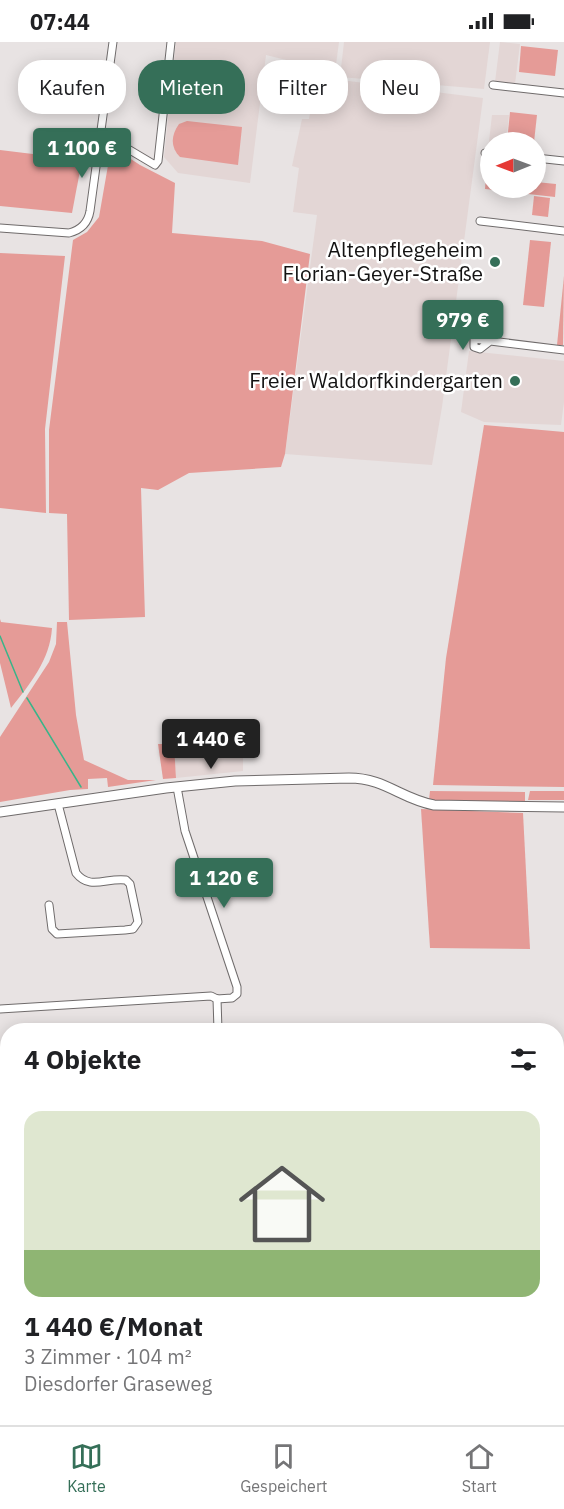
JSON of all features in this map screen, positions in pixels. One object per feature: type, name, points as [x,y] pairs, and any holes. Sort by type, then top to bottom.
[{"type":"main road","points":[[0,812],[177,787],[235,782],[355,778],[380,782],[416,801],[434,805],[564,807]]},
{"type":"street","points":[[0,228],[71,232],[82,227],[89,216],[102,136],[113,42]]},
{"type":"street","points":[[102,136],[155,165],[158,161],[171,42]]},
{"type":"street","points":[[493,85],[564,93]]},
{"type":"street","points":[[546,159],[564,161]]},
{"type":"street","points":[[480,221],[564,231]]},
{"type":"street","points":[[489,342],[564,350]]},
{"type":"street","points":[[0,1009],[211,996],[217,999],[232,998],[237,994],[237,987],[185,831],[177,787]]},
{"type":"street","points":[[49,905],[52,928],[57,934],[133,929],[138,922],[130,884],[126,880],[82,881],[76,873],[58,804]]},
{"type":"street","points":[[217,999],[218,1023]]},
{"type":"shaded area","points":[[176,42],[339,42],[337,60],[286,60],[266,55],[265,60],[257,60],[259,114],[250,183],[178,173],[164,157],[168,114],[245,114],[245,60],[174,60]]},
{"type":"shaded area","points":[[344,42],[490,42],[484,89],[440,85],[440,60],[360,60],[360,79],[348,78],[348,60],[342,60]]},
{"type":"shaded area","points":[[500,42],[520,44],[515,84],[495,82]]},
{"type":"shaded area","points":[[521,46],[558,50],[555,76],[519,72]]},
{"type":"shaded area","points":[[348,81],[360,82],[360,114],[440,114],[440,93],[483,98],[442,407],[432,465],[285,454],[317,215],[293,212],[299,168],[292,166],[302,119],[309,119],[310,114],[348,114]]},
{"type":"shaded area","points":[[510,112],[537,115],[535,132],[508,132]]},
{"type":"shaded area","points":[[492,115],[509,115],[507,132],[490,132]]},
{"type":"shaded area","points":[[187,121],[242,127],[238,165],[180,157],[174,149],[173,137],[179,124]]},
{"type":"shaded area","points":[[0,150],[82,160],[72,213],[0,206]]},
{"type":"shaded area","points":[[117,150],[175,183],[172,233],[262,241],[310,254],[285,454],[281,467],[189,473],[158,490],[141,488],[145,617],[69,620],[67,514],[49,513],[49,430],[73,240],[87,232],[99,217],[110,154]]},
{"type":"shaded area","points":[[546,183],[556,184],[555,197],[546,196]]},
{"type":"shaded area","points":[[534,198],[550,198],[548,217],[532,215]]},
{"type":"shaded area","points":[[530,240],[551,242],[544,307],[523,305]]},
{"type":"shaded area","points":[[0,253],[65,256],[45,429],[46,513],[0,508]]},
{"type":"shaded area","points":[[564,276],[563,345],[557,345]]},
{"type":"shaded area","name":"Freier Waldorfkindergarten","points":[[469,351],[564,361],[564,402],[561,425],[484,422],[461,412]]},
{"type":"shaded area","points":[[484,425],[564,432],[564,787],[433,785],[446,658]]},
{"type":"shaded area","points":[[0,619],[1,622],[52,628],[43,661],[32,681],[11,708],[0,663]]},
{"type":"shaded area","points":[[57,622],[67,622],[76,715],[84,760],[128,780],[156,780],[108,787],[107,778],[88,779],[88,789],[0,802],[0,737],[49,662],[56,644]]},
{"type":"shaded area","points":[[158,744],[174,744],[176,778],[163,779]]},
{"type":"shaded area","points":[[174,744],[243,746],[243,771],[176,778]]},
{"type":"shaded area","points":[[430,791],[525,792],[525,801],[433,801],[429,800]]},
{"type":"shaded area","points":[[530,791],[564,791],[564,800],[528,800]]},
{"type":"shaded area","points":[[421,809],[523,813],[530,949],[430,948]]},
{"type":"waterway","points":[[0,636],[23,692]]},
{"type":"waterway","points":[[27,698],[81,787]]},
{"type":"place","name":"Altenpflegeheim Florian-Geyer-Straße","points":[[495,262]]},
{"type":"place","name":"Freier Waldorfkindergarten","points":[[515,381]]}]
